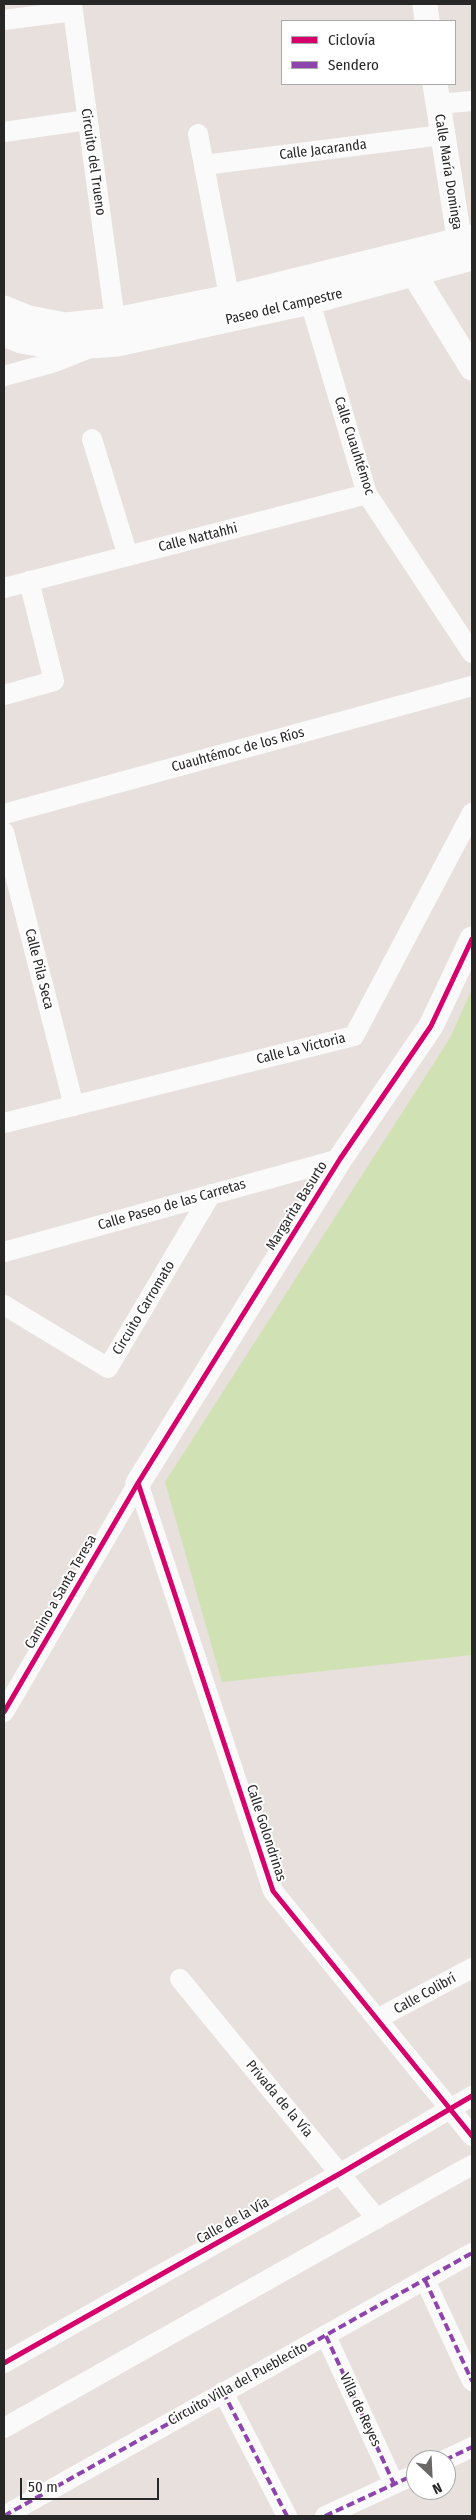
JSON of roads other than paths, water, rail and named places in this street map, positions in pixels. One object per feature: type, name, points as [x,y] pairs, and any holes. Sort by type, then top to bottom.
[{"type":"street","points":[[425,4],[428,20]]},
{"type":"street","points":[[4,20],[72,7]]},
{"type":"street","name":"Circuito del Trueno","points":[[72,7],[115,320]]},
{"type":"street","points":[[437,94],[472,101]]},
{"type":"street","name":"Calle María Dominga","points":[[437,94],[442,135],[467,249]]},
{"type":"street","points":[[4,132],[87,120]]},
{"type":"street","points":[[198,134],[231,308]]},
{"type":"street","name":"Calle Jacaranda","points":[[204,165],[442,135]]},
{"type":"street","name":"Paseo del Campestre","points":[[4,308],[28,318],[65,325],[310,302],[414,274],[467,249]]},
{"type":"street","name":"Paseo del Campestre","points":[[4,334],[21,341],[62,348],[117,344],[231,308],[467,249]]},
{"type":"street","points":[[414,274],[472,368]]},
{"type":"street","name":"Calle Cuauhtémoc","points":[[310,302],[367,494],[472,653]]},
{"type":"street","points":[[4,376],[55,362],[93,347]]},
{"type":"street","points":[[92,439],[128,556]]},
{"type":"street","name":"Calle Nattahhi","points":[[4,588],[367,494]]},
{"type":"street","points":[[4,695],[54,681],[29,581]]},
{"type":"street","name":"Cuauhtémoc de los Ríos","points":[[4,814],[472,686]]},
{"type":"street","name":"Calle La Victoria","points":[[4,1123],[354,1036],[472,813]]},
{"type":"street","name":"Calle Pila Seca","points":[[4,832],[74,1106]]},
{"type":"street","name":"Margarita Basurto","points":[[138,1483],[340,1159],[431,1026],[472,940]]},
{"type":"street","name":"Calle Paseo de las Carretas","points":[[4,1252],[340,1159]]},
{"type":"street","name":"Circuito Carromato","points":[[4,1305],[108,1368],[211,1194]]},
{"type":"street","name":"Camino a Santa Teresa","points":[[4,1712],[138,1483]]},
{"type":"street","name":"Calle Golondrinas","points":[[138,1483],[273,1890],[472,2136]]},
{"type":"street","name":"Calle Colibrí","points":[[377,2019],[472,1968]]},
{"type":"street","name":"Privada de la Vía","points":[[180,1979],[377,2218]]},
{"type":"street","name":"Calle de la Vía","points":[[4,2363],[341,2173],[472,2096]]},
{"type":"street","points":[[4,2428],[472,2165]]},
{"type":"street","name":"Circuito Villa del Pueblecito","points":[[4,2516],[472,2253]]},
{"type":"street","points":[[425,2280],[472,2381]]},
{"type":"street","name":"Villa de Reyes","points":[[326,2336],[394,2484]]},
{"type":"street","points":[[223,2392],[287,2516]]},
{"type":"street","points":[[456,2454],[472,2447]]},
{"type":"street","points":[[325,2516],[406,2479]]}]
